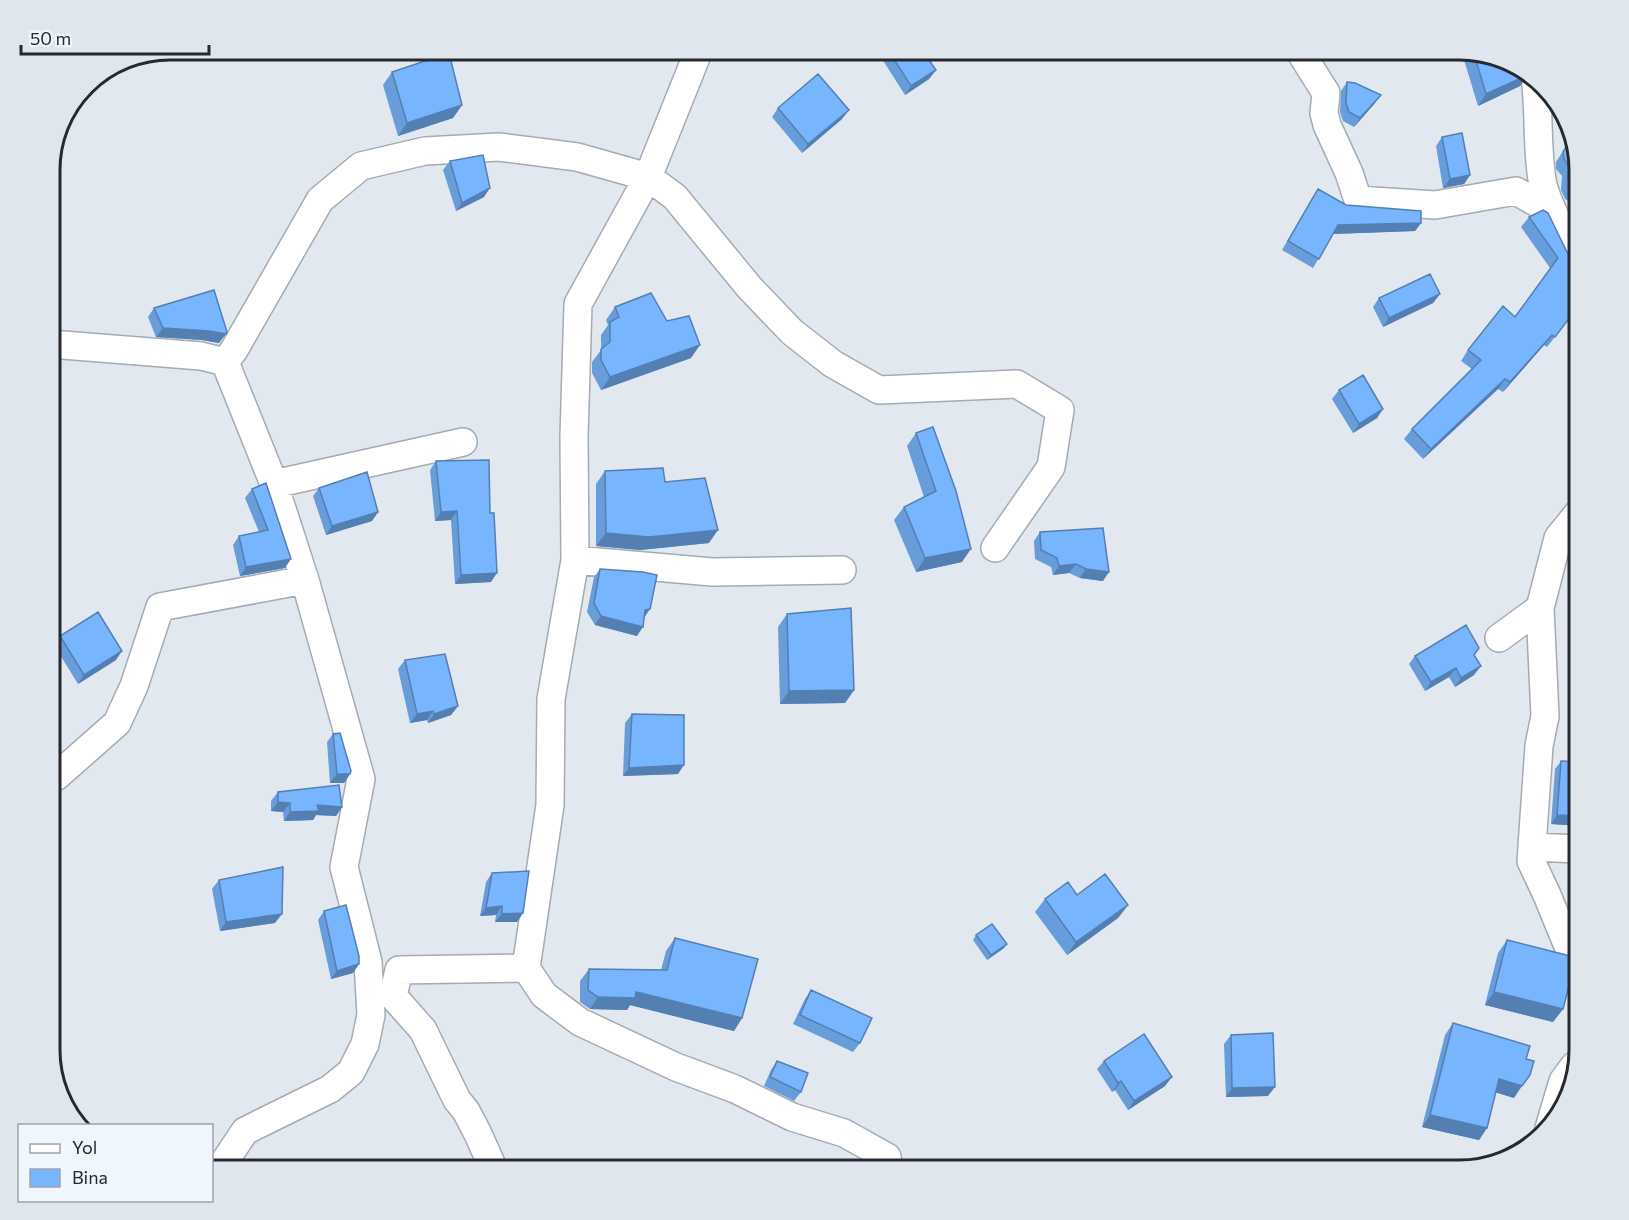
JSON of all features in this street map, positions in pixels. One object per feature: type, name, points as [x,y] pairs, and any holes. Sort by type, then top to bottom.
[{"type":"street","points":[[695,60],[648,177],[578,304],[574,436],[575,560],[552,699],[550,806],[526,968],[544,995],[580,1022],[676,1067],[735,1089],[792,1116],[844,1133],[887,1157],[887,1160]]},
{"type":"street","points":[[1305,60],[1326,93],[1324,113],[1327,125],[1349,172],[1358,200],[1435,205],[1516,191],[1553,212]]},
{"type":"street","points":[[1537,92],[1538,136],[1544,186],[1569,249]]},
{"type":"street","points":[[225,362],[321,200],[361,166],[425,151],[499,147],[578,157],[648,177],[675,197],[749,287],[792,332],[833,364],[879,390],[1017,384],[1060,410],[1051,467],[994,548]]},
{"type":"street","points":[[60,345],[201,356],[225,362]]},
{"type":"street","points":[[225,362],[274,484],[305,580],[361,779],[344,867],[368,962],[371,1015],[364,1044],[351,1072],[330,1089],[245,1131],[226,1160]]},
{"type":"street","points":[[274,484],[464,442]]},
{"type":"street","points":[[1569,525],[1558,538],[1540,608],[1545,716],[1539,746],[1531,861],[1569,949]]},
{"type":"street","points":[[575,560],[712,572],[842,570]]},
{"type":"street","points":[[60,773],[117,723],[134,686],[160,607],[305,580]]},
{"type":"street","points":[[1499,638],[1540,608]]},
{"type":"street","points":[[1532,847],[1569,849]]},
{"type":"street","points":[[490,1160],[423,1030],[393,996],[399,970],[526,968]]},
{"type":"street","points":[[1558,1099],[1565,1078]]},
{"type":"building","points":[[428,60],[451,60],[462,105],[407,123],[392,72]]},
{"type":"building","points":[[894,60],[929,60],[936,70],[911,86]]},
{"type":"building","points":[[1476,61],[1501,68],[1520,79],[1486,94]]},
{"type":"building","points":[[818,74],[849,110],[808,144],[778,108]]},
{"type":"building","points":[[1347,82],[1355,83],[1381,95],[1360,118],[1349,112],[1346,103]]},
{"type":"building","points":[[1462,133],[1470,175],[1450,179],[1442,137]]},
{"type":"building","points":[[1566,147],[1569,166],[1564,159],[1563,152]]},
{"type":"building","points":[[483,155],[490,188],[462,203],[450,161]]},
{"type":"building","points":[[1318,189],[1346,205],[1421,211],[1421,223],[1338,225],[1319,259],[1288,241]]},
{"type":"building","points":[[1543,210],[1548,213],[1569,254],[1569,319],[1555,337],[1552,335],[1510,382],[1505,379],[1431,449],[1412,429],[1481,360],[1468,350],[1503,306],[1515,317],[1558,258],[1529,217]]},
{"type":"building","points":[[1430,274],[1440,294],[1389,318],[1379,298]]},
{"type":"building","points":[[214,290],[226,334],[163,328],[154,308]]},
{"type":"building","points":[[651,293],[667,321],[689,316],[700,345],[610,377],[601,360],[601,349],[610,342],[610,322],[619,317],[615,307]]},
{"type":"building","points":[[1363,375],[1383,409],[1359,424],[1339,390]]},
{"type":"building","points":[[933,427],[956,491],[971,549],[925,558],[904,507],[936,491],[916,433]]},
{"type":"building","points":[[489,460],[490,513],[494,513],[497,573],[461,575],[457,511],[441,512],[436,461]]},
{"type":"building","points":[[663,468],[665,482],[705,478],[718,530],[649,537],[606,533],[605,471]]},
{"type":"building","points":[[367,472],[378,512],[332,526],[319,488]]},
{"type":"building","points":[[266,483],[291,559],[246,567],[239,536],[268,530],[252,489]]},
{"type":"building","points":[[1103,528],[1109,572],[1086,569],[1076,564],[1059,566],[1057,558],[1041,550],[1040,532]]},
{"type":"building","points":[[600,569],[657,575],[650,609],[645,610],[643,627],[601,616],[594,603]]},
{"type":"building","points":[[851,608],[854,690],[789,691],[787,614]]},
{"type":"building","points":[[98,612],[122,651],[84,675],[60,636]]},
{"type":"building","points":[[1466,625],[1479,648],[1474,655],[1481,666],[1461,678],[1456,668],[1431,682],[1415,656]]},
{"type":"building","points":[[445,654],[458,706],[434,714],[433,711],[417,714],[405,660]]},
{"type":"building","points":[[632,714],[684,715],[684,765],[629,768]]},
{"type":"building","points":[[340,733],[350,774],[337,774],[333,734]]},
{"type":"building","points":[[1561,761],[1569,761],[1569,816],[1557,815]]},
{"type":"building","points":[[339,785],[342,807],[317,805],[319,811],[290,812],[290,803],[278,802],[278,792]]},
{"type":"building","points":[[283,867],[282,914],[226,922],[219,880]]},
{"type":"building","points":[[529,871],[523,913],[502,914],[502,906],[486,908],[492,873]]},
{"type":"building","points":[[1105,874],[1128,905],[1076,942],[1045,899],[1068,882],[1077,895]]},
{"type":"building","points":[[346,905],[359,964],[337,971],[324,911]]},
{"type":"building","points":[[992,924],[1007,944],[991,955],[976,935]]},
{"type":"building","points":[[675,938],[758,959],[742,1018],[636,992],[635,998],[598,997],[588,990],[589,969],[667,970]]},
{"type":"building","points":[[1507,940],[1569,956],[1569,986],[1563,1009],[1494,992]]},
{"type":"building","points":[[811,990],[872,1018],[860,1043],[800,1015]]},
{"type":"building","points":[[1453,1023],[1530,1046],[1526,1059],[1534,1061],[1530,1075],[1522,1086],[1499,1079],[1487,1128],[1430,1115]]},
{"type":"building","points":[[1273,1033],[1275,1087],[1232,1088],[1231,1035]]},
{"type":"building","points":[[1144,1034],[1172,1077],[1134,1101],[1121,1081],[1118,1083],[1104,1061]]},
{"type":"building","points":[[777,1061],[808,1073],[801,1092],[770,1077]]}]
